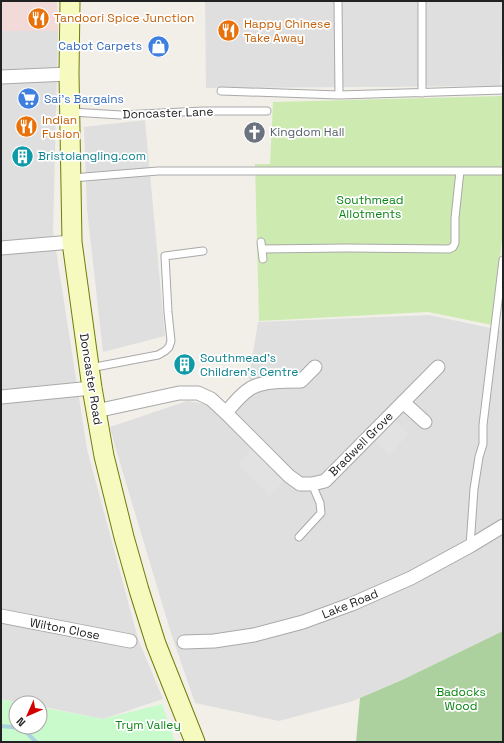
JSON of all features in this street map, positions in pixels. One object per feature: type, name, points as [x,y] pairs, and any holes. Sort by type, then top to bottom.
[{"type":"street","name":"Doncaster Road","points":[[70,1],[69,74],[72,242],[92,388],[104,456],[139,590],[156,644],[195,742]]},
{"type":"street","points":[[1,77],[69,74]]},
{"type":"street","points":[[1,248],[72,242]]},
{"type":"street","name":"Bradwell Grove","points":[[312,484],[325,481],[438,366]]},
{"type":"street","points":[[226,413],[239,398],[250,389],[260,385],[286,381],[301,381],[315,367]]},
{"type":"street","points":[[1,397],[92,388]]},
{"type":"street","points":[[96,411],[179,393],[198,393],[211,399],[289,476],[300,484],[312,484]]},
{"type":"street","name":"Bradwell Grove","points":[[403,402],[425,422]]},
{"type":"street","name":"Lake Road","points":[[184,642],[214,641],[254,635],[303,622],[352,604],[411,578],[503,526]]},
{"type":"street","name":"Wilton Close","points":[[1,616],[130,642]]},
{"type":"lane","points":[[338,1],[339,95]]},
{"type":"lane","points":[[422,1],[422,93]]},
{"type":"lane","points":[[221,91],[339,95],[503,90]]},
{"type":"lane","name":"Doncaster Lane","points":[[70,112],[121,115],[203,111],[267,111]]},
{"type":"lane","points":[[71,178],[158,171],[503,171]]},
{"type":"lane","points":[[262,250],[346,248],[451,249],[455,243],[455,218],[460,171]]},
{"type":"lane","points":[[262,242],[263,259]]},
{"type":"lane","points":[[90,368],[158,355],[169,347],[171,342],[167,306],[166,256],[203,251]]},
{"type":"lane","points":[[470,546],[474,489],[479,457],[483,444],[482,425],[503,260]]},
{"type":"lane","points":[[299,537],[320,512],[320,503],[312,484]]},
{"type":"shaded area","points":[[1,1],[57,1],[58,31],[1,31]]},
{"type":"shaded area","points":[[205,1],[503,1],[500,86],[206,88]]},
{"type":"shaded area","points":[[1,31],[58,31],[53,231],[87,449],[138,639],[163,699],[103,719],[48,708],[48,695],[8,695],[8,700],[1,699]]},
{"type":"shaded area","points":[[145,120],[165,336],[103,352],[87,209],[84,127]]},
{"type":"shaded area","points":[[503,312],[503,631],[402,680],[353,701],[279,721],[195,703],[170,630],[110,427],[187,401],[206,404],[227,422],[253,393],[249,378],[258,322],[429,315],[500,330]]},
{"type":"shaded area","points":[[390,415],[409,434],[389,455],[370,436]]},
{"type":"shaded area","points":[[257,444],[289,476],[269,496],[238,464]]},
{"type":"green space","name":"Southmead Allotments","points":[[503,96],[503,232],[492,325],[428,312],[259,321],[255,164],[270,164],[273,102]]},
{"type":"green space","name":"Badocks Wood","points":[[503,631],[503,742],[356,742],[360,698],[402,680]]},
{"type":"green space","name":"Trym Valley","points":[[1,699],[8,700],[8,735],[48,735],[48,709],[103,719],[162,704],[175,742],[1,742]]},
{"type":"waterway","points":[[1,726],[22,728],[36,742]]},
{"type":"place","name":"Tandoori Spice Junction","points":[[39,18]]},
{"type":"place","name":"Happy Chinese Take Away","points":[[228,31]]},
{"type":"place","name":"Cabot Carpets","points":[[158,46]]},
{"type":"place","name":"Sai's Bargains","points":[[28,99]]},
{"type":"place","name":"Indian Fusion","points":[[27,127]]},
{"type":"place","name":"Kingdom Hall","points":[[254,132]]},
{"type":"place","name":"Bristolangling.com","points":[[22,156]]},
{"type":"place","name":"Southmead's Children's Centre","points":[[184,365]]}]
